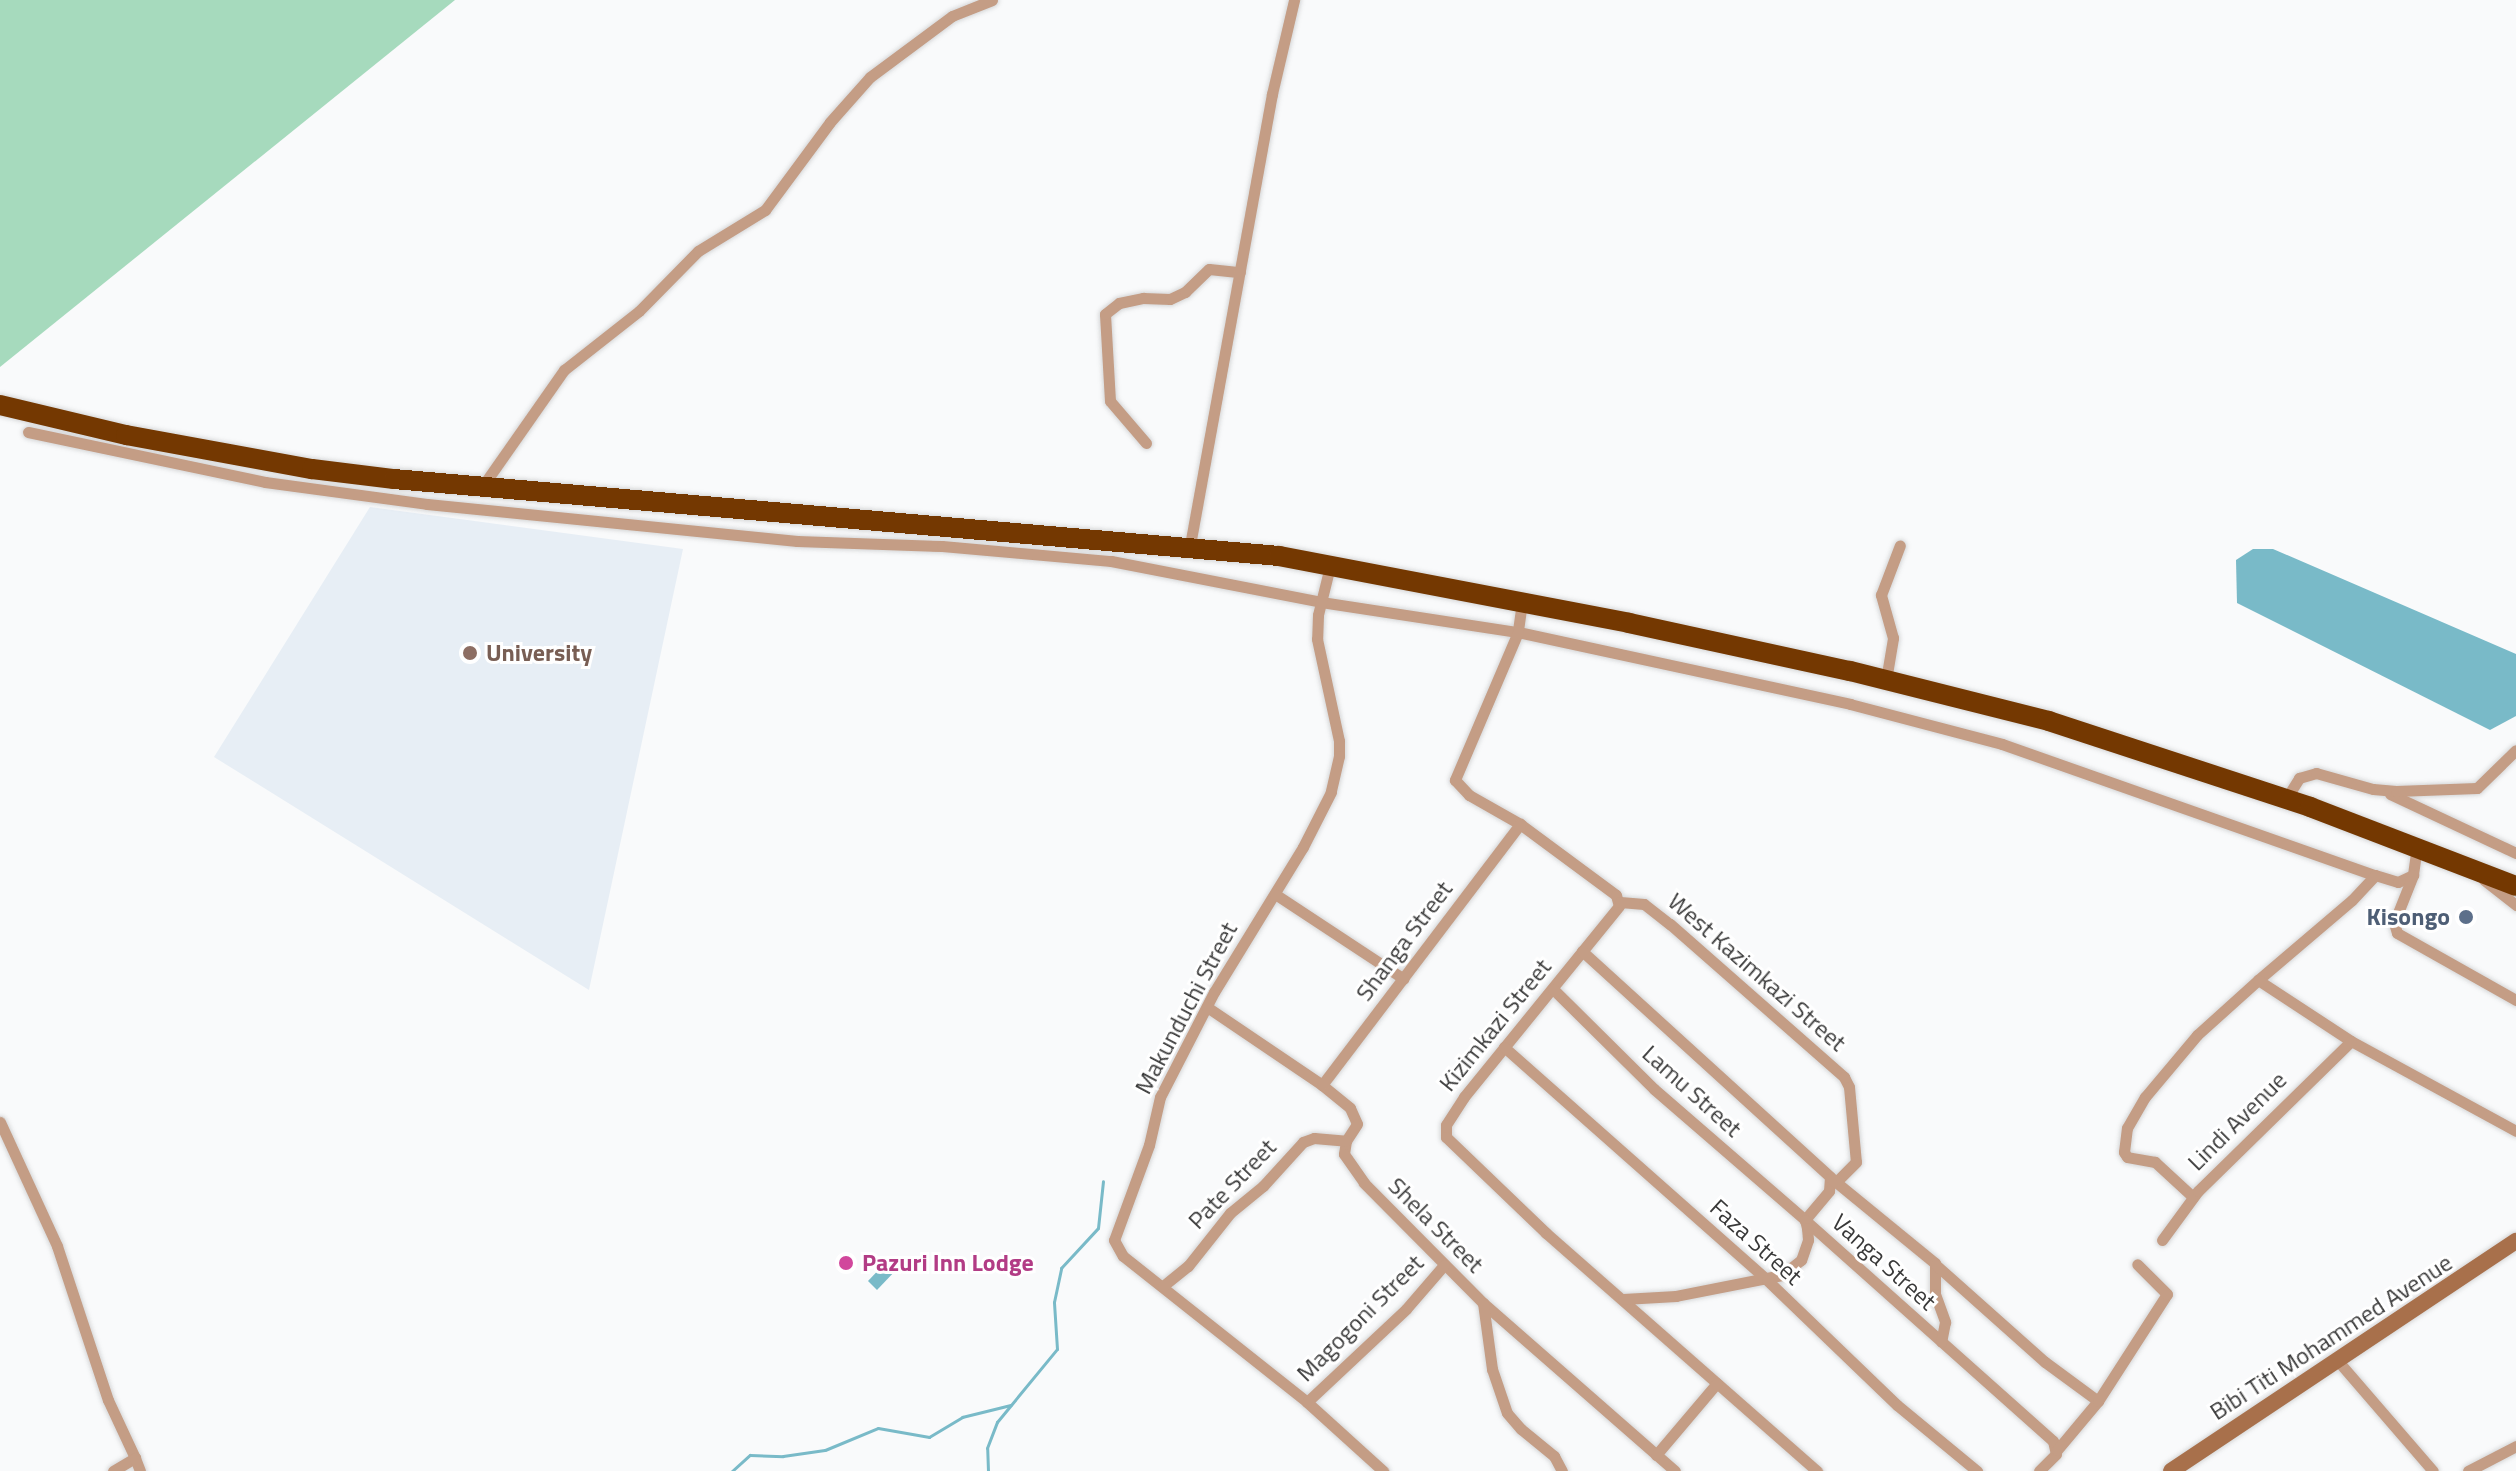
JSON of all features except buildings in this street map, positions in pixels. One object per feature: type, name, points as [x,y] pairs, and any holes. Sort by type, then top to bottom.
[{"type":"highway","points":[[0,405],[74,425],[312,469],[1058,539],[1190,545],[1279,556],[1522,602],[1886,680],[2049,721],[2286,799],[2462,862],[2516,886]]},
{"type":"street","points":[[482,487],[564,370],[639,311],[698,251],[765,210],[830,122],[870,77],[952,16],[992,0]]},
{"type":"street","points":[[1190,545],[1272,94],[1294,0]]},
{"type":"street","points":[[1146,443],[1110,401],[1105,314],[1119,303],[1143,298],[1170,299],[1185,292],[1209,269],[1240,272]]},
{"type":"street","points":[[28,432],[265,482],[427,504],[797,541],[942,546],[1111,561],[1321,602],[1518,632],[1850,704],[2002,744],[2375,875],[2398,882],[2413,875]]},
{"type":"street","points":[[1886,680],[1893,638],[1881,595],[1900,545]]},
{"type":"street","name":"Makunduchi Street","points":[[1330,566],[1321,602],[1317,639],[1339,756],[1331,792],[1275,894],[1207,1007],[1160,1097],[1145,1159],[1114,1240],[1123,1256],[1307,1402],[1383,1471]]},
{"type":"street","points":[[1522,602],[1518,632],[1454,777],[1469,795],[1520,824],[1616,895],[1620,902]]},
{"type":"street","points":[[2380,790],[2433,792],[2477,788],[2516,750]]},
{"type":"street","points":[[2286,799],[2299,778],[2308,774],[2326,774],[2380,790],[2516,853]]},
{"type":"street","name":"Shanga Street","points":[[1322,1085],[1520,824]]},
{"type":"street","points":[[2417,846],[2413,875],[2394,923],[2397,933],[2445,963],[2516,1000]]},
{"type":"street","points":[[2462,862],[2516,905]]},
{"type":"street","points":[[2193,1197],[2155,1162],[2129,1159],[2124,1152],[2127,1128],[2145,1097],[2197,1035],[2352,900],[2375,875]]},
{"type":"street","points":[[1275,894],[1404,979]]},
{"type":"street","name":"Kizimkazi Street","points":[[1620,902],[1611,919],[1464,1097],[1446,1125],[1446,1137],[1546,1233],[1817,1471]]},
{"type":"street","name":"West Kazimkazi Street","points":[[1620,902],[1644,904],[1670,924],[1844,1077],[1849,1087],[1856,1162],[1833,1179]]},
{"type":"street","name":"Vanga Street","points":[[1582,951],[1833,1179],[1829,1191],[1805,1220],[2053,1441],[2057,1450]]},
{"type":"street","points":[[2258,980],[2351,1041],[2516,1131]]},
{"type":"street","name":"Lamu Street","points":[[1553,989],[1654,1089],[1805,1220]]},
{"type":"street","name":"Shela Street","points":[[1207,1007],[1322,1085],[1350,1108],[1357,1120],[1346,1141],[1344,1154],[1349,1164],[1483,1303],[1675,1471]]},
{"type":"street","name":"Lindi Avenue","points":[[2162,1240],[2193,1197],[2351,1041]]},
{"type":"street","name":"Faza Street","points":[[1504,1047],[1767,1280],[1897,1405],[1977,1471]]},
{"type":"street","points":[[0,1122],[57,1246],[108,1400],[140,1471]]},
{"type":"street","name":"Pate Street","points":[[1163,1286],[1188,1266],[1230,1213],[1263,1186],[1303,1142],[1314,1138],[1346,1141]]},
{"type":"street","points":[[1833,1179],[2045,1362],[2098,1401]]},
{"type":"street","points":[[1623,1299],[1676,1296],[1767,1280],[1787,1273],[1801,1260],[1808,1240],[1805,1220]]},
{"type":"street","name":"Bibi Titi Mohammed Avenue","points":[[2171,1471],[2514,1245]]},
{"type":"street","points":[[2039,1471],[2098,1401],[2167,1293],[2137,1264]]},
{"type":"street","name":"Magogoni Street","points":[[1307,1402],[1406,1309],[1444,1265]]},
{"type":"street","points":[[1936,1265],[1935,1294],[1945,1322],[1941,1342]]},
{"type":"street","points":[[1483,1303],[1492,1369],[1507,1413],[1554,1456],[1562,1471]]},
{"type":"street","points":[[2338,1361],[2433,1471]]},
{"type":"street","points":[[1656,1455],[1717,1383]]},
{"type":"street","points":[[2468,1471],[2516,1446]]},
{"type":"street","points":[[113,1471],[135,1458]]},
{"type":"shaded area","name":"University","points":[[370,507],[683,549],[589,990],[214,757]]},
{"type":"green space","points":[[0,0],[455,0],[0,367]]},
{"type":"water","points":[[2253,549],[2273,549],[2516,654],[2516,716],[2490,730],[2237,603],[2236,560]]},
{"type":"water","points":[[888,1260],[897,1269],[877,1290],[868,1281]]},
{"type":"waterway","points":[[988,1471],[987,1448],[997,1422],[1057,1349],[1054,1302],[1061,1268],[1098,1228],[1103,1181]]},
{"type":"waterway","points":[[732,1471],[750,1455],[783,1456],[825,1450],[878,1428],[929,1437],[962,1417],[1011,1405]]},
{"type":"place","name":"University","points":[[470,653]]},
{"type":"place","name":"Kisongo","points":[[2466,917]]},
{"type":"place","name":"Pazuri Inn Lodge","points":[[846,1263]]}]
